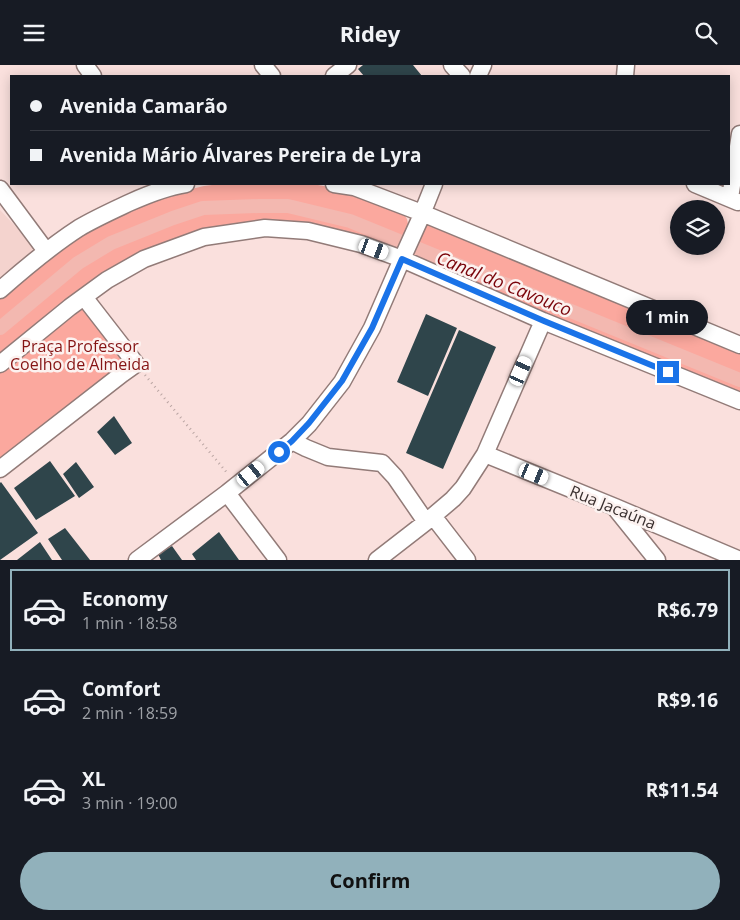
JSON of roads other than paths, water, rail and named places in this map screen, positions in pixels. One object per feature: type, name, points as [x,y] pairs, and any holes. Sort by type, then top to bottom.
[{"type":"street","points":[[84,65],[92,75]]},
{"type":"street","points":[[263,65],[271,75]]},
{"type":"street","points":[[335,75],[348,65]]},
{"type":"street","points":[[452,65],[461,75]]},
{"type":"street","points":[[697,185],[735,201],[740,134]]},
{"type":"street","points":[[0,290],[46,251],[80,227],[119,207],[175,185]]},
{"type":"street","points":[[353,185],[421,216],[740,345]]},
{"type":"street","points":[[137,560],[232,489],[299,445],[309,423],[342,381],[372,328],[434,185]]},
{"type":"street","points":[[0,189],[46,251]]},
{"type":"street","points":[[0,365],[70,307],[107,280],[144,259],[204,237],[265,228],[308,231],[403,256],[544,321],[740,401]]},
{"type":"street","points":[[0,469],[136,364],[84,297]]},
{"type":"street","points":[[377,560],[463,489],[485,454],[544,321]]},
{"type":"street","points":[[299,445],[328,457],[382,463],[429,519],[467,560]]},
{"type":"street","name":"Rua Jacaúna","points":[[485,454],[740,560]]},
{"type":"street","points":[[232,489],[278,560]]},
{"type":"street","points":[[615,507],[657,560]]},
{"type":"waterway","name":"Canal do Cavouco","points":[[0,328],[78,263],[111,243],[203,208],[288,206],[350,221],[740,380]]},
{"type":"park label","name":"Praça Professor Coelho de Almeida","points":[[80,355]]}]
